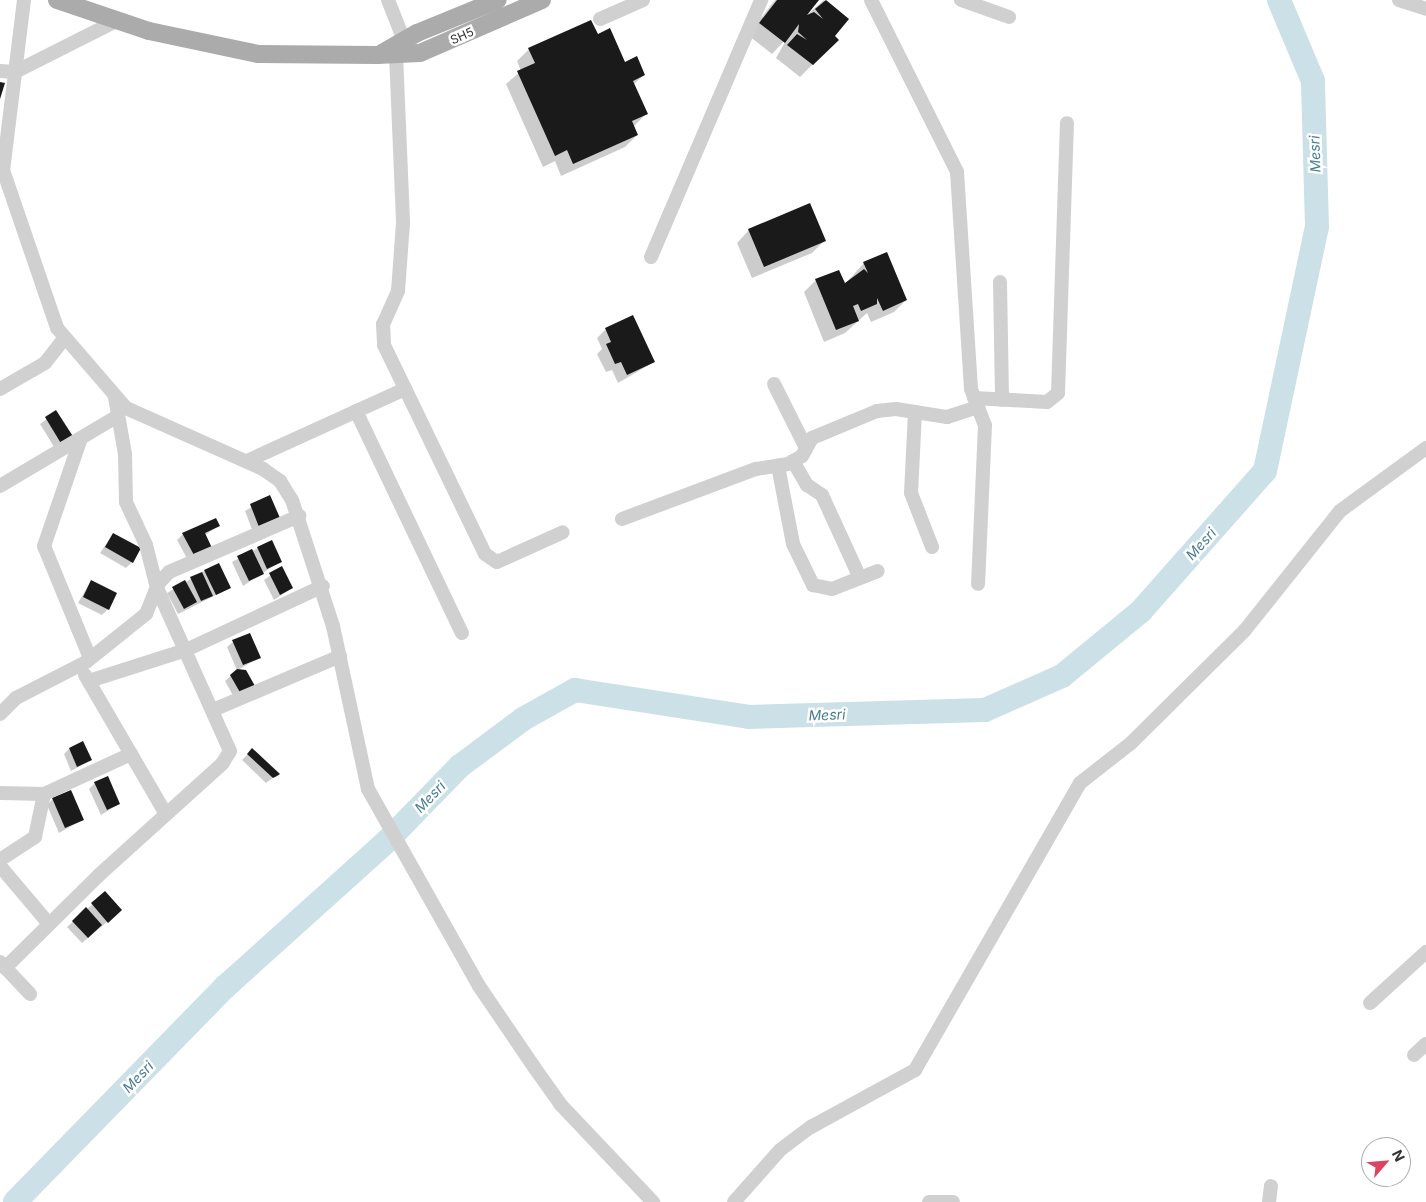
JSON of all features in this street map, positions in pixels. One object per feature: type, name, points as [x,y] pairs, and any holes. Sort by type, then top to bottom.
[{"type":"main road","name":"SH5","points":[[57,0],[114,22],[258,54],[377,55],[447,42],[542,0]]},
{"type":"main road","name":"SH5","points":[[403,49],[498,0]]},
{"type":"street","points":[[24,0],[1,171],[64,339],[115,396],[141,417],[247,461],[280,482],[299,516],[323,586],[368,789],[465,962],[561,1104],[653,1202]]},
{"type":"street","points":[[388,0],[403,49],[401,266],[398,291],[381,334],[405,389],[492,561],[563,532]]},
{"type":"street","points":[[600,18],[643,0]]},
{"type":"street","points":[[651,257],[761,0]]},
{"type":"street","points":[[871,0],[956,172],[976,403],[985,425],[978,584]]},
{"type":"street","points":[[961,0],[1010,17]]},
{"type":"street","points":[[1399,0],[1426,10]]},
{"type":"street","points":[[0,71],[15,72],[114,22]]},
{"type":"street","points":[[622,519],[756,469],[778,466],[793,461],[806,448],[812,438],[877,411],[915,412],[947,417],[976,403],[1002,400],[1047,402],[1058,393],[1067,123]]},
{"type":"street","points":[[1000,282],[1002,400]]},
{"type":"street","points":[[2,384],[45,363],[64,339]]},
{"type":"street","points":[[774,384],[806,448]]},
{"type":"street","points":[[247,461],[405,389]]},
{"type":"street","points":[[30,994],[2,965],[49,924],[228,758],[229,745],[157,588],[146,545],[126,502],[125,454],[115,396]]},
{"type":"street","points":[[356,411],[462,633]]},
{"type":"street","points":[[915,412],[912,493],[932,547]]},
{"type":"street","points":[[0,486],[80,441],[118,416]]},
{"type":"street","points":[[80,441],[44,546],[85,662],[89,681],[166,814]]},
{"type":"street","points":[[734,1202],[780,1150],[811,1127],[915,1070],[966,986],[1014,896],[1080,783],[1131,744],[1245,630],[1340,511],[1426,448]]},
{"type":"street","points":[[793,461],[807,485],[822,495],[860,578]]},
{"type":"street","points":[[778,466],[793,544],[810,581],[824,590],[878,571]]},
{"type":"street","points":[[0,714],[16,698],[85,662],[151,610],[157,588],[169,572],[299,516]]},
{"type":"street","points":[[89,681],[186,650],[323,586]]},
{"type":"street","points":[[213,710],[340,656]]},
{"type":"street","points":[[0,696],[16,698]]},
{"type":"street","points":[[0,793],[44,794],[131,754]]},
{"type":"street","points":[[0,860],[35,837],[44,794]]},
{"type":"street","points":[[0,866],[49,924]]},
{"type":"street","points":[[1370,1003],[1426,952]]},
{"type":"street","points":[[1414,1055],[1426,1044]]},
{"type":"street","points":[[1269,1202],[1271,1186]]},
{"type":"street","points":[[929,1202],[953,1202]]},
{"type":"building","points":[[777,0],[819,0],[807,15],[814,12],[823,19],[815,9],[826,0],[849,19],[835,36],[839,40],[813,65],[787,45],[797,34],[807,40],[798,32],[799,24],[785,43],[759,23]]},
{"type":"building","points":[[591,20],[598,34],[610,28],[625,62],[637,56],[645,75],[633,81],[648,114],[632,121],[638,135],[573,164],[567,150],[555,156],[517,71],[535,63],[528,48]]},
{"type":"building","points":[[0,82],[5,83],[0,99]]},
{"type":"building","points":[[810,203],[826,241],[764,267],[748,229]]},
{"type":"building","points":[[887,252],[907,300],[883,311],[877,298],[877,304],[861,311],[858,304],[853,306],[859,321],[836,330],[815,279],[839,270],[845,283],[864,269],[868,273],[863,262]]},
{"type":"building","points":[[633,315],[655,362],[627,375],[621,362],[615,364],[606,344],[611,342],[605,328]]},
{"type":"building","points":[[56,410],[74,438],[62,445],[45,417]]},
{"type":"building","points":[[270,495],[280,518],[259,527],[250,504]]},
{"type":"building","points":[[216,518],[220,526],[205,533],[212,548],[195,557],[182,533]]},
{"type":"building","points":[[113,533],[141,548],[133,563],[105,547]]},
{"type":"building","points":[[272,540],[282,562],[267,569],[257,547]]},
{"type":"building","points":[[252,549],[264,574],[249,581],[237,556]]},
{"type":"building","points":[[219,563],[231,588],[216,595],[204,570]]},
{"type":"building","points":[[282,566],[293,588],[280,595],[269,573]]},
{"type":"building","points":[[202,572],[213,596],[201,601],[190,577]]},
{"type":"building","points":[[91,580],[117,593],[109,610],[83,597]]},
{"type":"building","points":[[185,580],[197,602],[184,609],[172,587]]},
{"type":"building","points":[[250,633],[261,658],[243,665],[232,640]]},
{"type":"building","points":[[237,669],[246,670],[255,686],[241,694],[230,675]]},
{"type":"building","points":[[83,741],[92,760],[77,767],[69,748]]},
{"type":"building","points":[[252,748],[280,774],[273,778],[247,754]]},
{"type":"building","points":[[108,776],[120,804],[107,810],[94,782]]},
{"type":"building","points":[[71,790],[84,820],[65,828],[52,798]]},
{"type":"building","points":[[105,891],[122,910],[108,923],[91,903]]},
{"type":"building","points":[[86,907],[102,925],[88,938],[72,921]]},
{"type":"waterway","name":"Mesri","points":[[15,1202],[225,987],[387,841],[460,766],[523,719],[575,690],[749,717],[985,710],[1062,676],[1141,611],[1265,471],[1317,227],[1313,81],[1279,0]]}]
